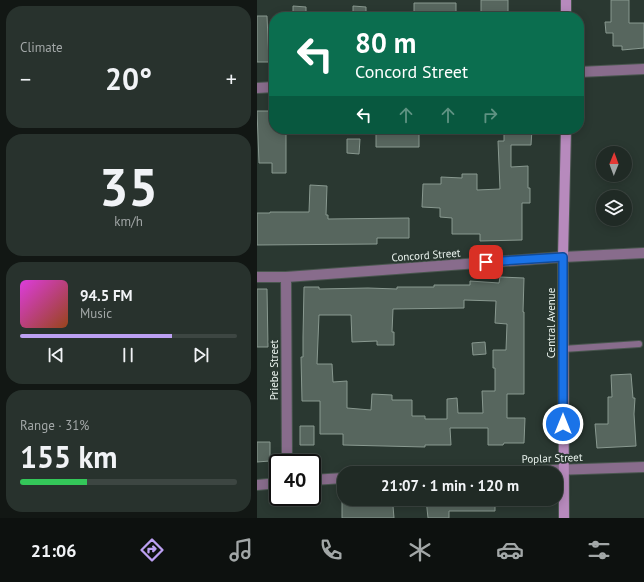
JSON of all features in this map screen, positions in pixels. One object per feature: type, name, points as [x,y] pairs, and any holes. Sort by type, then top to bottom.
[{"type":"street","points":[[566,0],[566,12]]},
{"type":"street","points":[[584,72],[644,69]]},
{"type":"street","points":[[257,88],[269,87]]},
{"type":"street","name":"Central Avenue","points":[[563,466],[563,257],[566,134]]},
{"type":"street","name":"Concord Street","points":[[257,277],[286,277],[563,257],[644,253]]},
{"type":"street","name":"Priebe Street","points":[[286,277],[287,454]]},
{"type":"street","name":"Poplar Street","points":[[563,469],[644,467]]},
{"type":"street","name":"Central Avenue","points":[[563,469],[564,518]]},
{"type":"street","points":[[321,479],[337,478]]},
{"type":"street","points":[[257,485],[269,484]]},
{"type":"lane","points":[[563,349],[639,344]]},
{"type":"building","points":[[481,0],[508,0],[508,12],[481,12]]},
{"type":"building","points":[[611,0],[629,0],[629,23],[644,23],[644,48],[622,50],[622,46],[613,46],[613,33],[606,33],[605,22],[611,22]]},
{"type":"building","points":[[414,3],[456,3],[456,12],[414,12]]},
{"type":"building","points":[[293,6],[306,7],[306,12],[293,12]]},
{"type":"building","points":[[353,6],[366,7],[366,12],[353,12]]},
{"type":"building","points":[[257,16],[267,16],[269,62],[257,62]]},
{"type":"building","points":[[257,111],[269,111],[269,134],[286,134],[286,173],[272,173],[272,163],[259,163]]},
{"type":"building","points":[[376,134],[419,134],[419,147],[376,147]]},
{"type":"building","points":[[504,134],[532,134],[531,145],[511,145],[511,167],[528,166],[530,203],[522,203],[522,240],[480,241],[480,234],[452,234],[452,218],[440,217],[440,208],[422,207],[423,184],[441,184],[441,177],[462,178],[462,174],[477,174],[477,190],[500,189],[498,141],[504,141]]},
{"type":"building","points":[[347,139],[360,139],[359,154],[347,153]]},
{"type":"building","points":[[310,185],[327,186],[326,215],[328,215],[328,219],[409,218],[409,238],[377,238],[377,244],[257,245],[257,213],[309,212]]},
{"type":"building","points":[[500,277],[524,278],[524,394],[507,394],[507,418],[525,418],[524,443],[488,445],[488,428],[450,428],[451,445],[425,445],[425,447],[343,445],[343,434],[320,434],[320,401],[302,401],[301,357],[303,357],[304,287],[319,287],[319,289],[397,289],[397,287],[470,285],[470,281],[499,283]],"holes":[[[464,300],[496,301],[495,323],[507,324],[506,350],[493,350],[495,391],[482,391],[483,413],[458,413],[457,398],[447,399],[447,419],[425,419],[425,416],[412,416],[412,400],[392,400],[392,395],[372,394],[371,410],[347,408],[347,381],[333,382],[332,364],[317,364],[319,315],[351,315],[352,342],[377,341],[377,345],[394,345],[394,332],[392,332],[393,309],[464,308]]]},
{"type":"building","points":[[257,289],[267,289],[268,347],[257,347]]},
{"type":"building","points":[[485,342],[486,354],[473,355],[472,343]]},
{"type":"building","points":[[631,374],[633,398],[635,398],[634,414],[636,446],[597,448],[595,424],[608,424],[608,397],[612,397],[611,375]]},
{"type":"building","points":[[300,426],[314,426],[314,445],[300,445]]},
{"type":"building","points":[[257,442],[270,442],[269,461],[257,462]]},
{"type":"building","points":[[342,506],[393,506],[394,518],[342,518]]},
{"type":"building","points":[[427,506],[495,506],[495,511],[449,511],[449,518],[428,518]]},
{"type":"route","points":[[486,262],[563,257],[563,424]]}]
